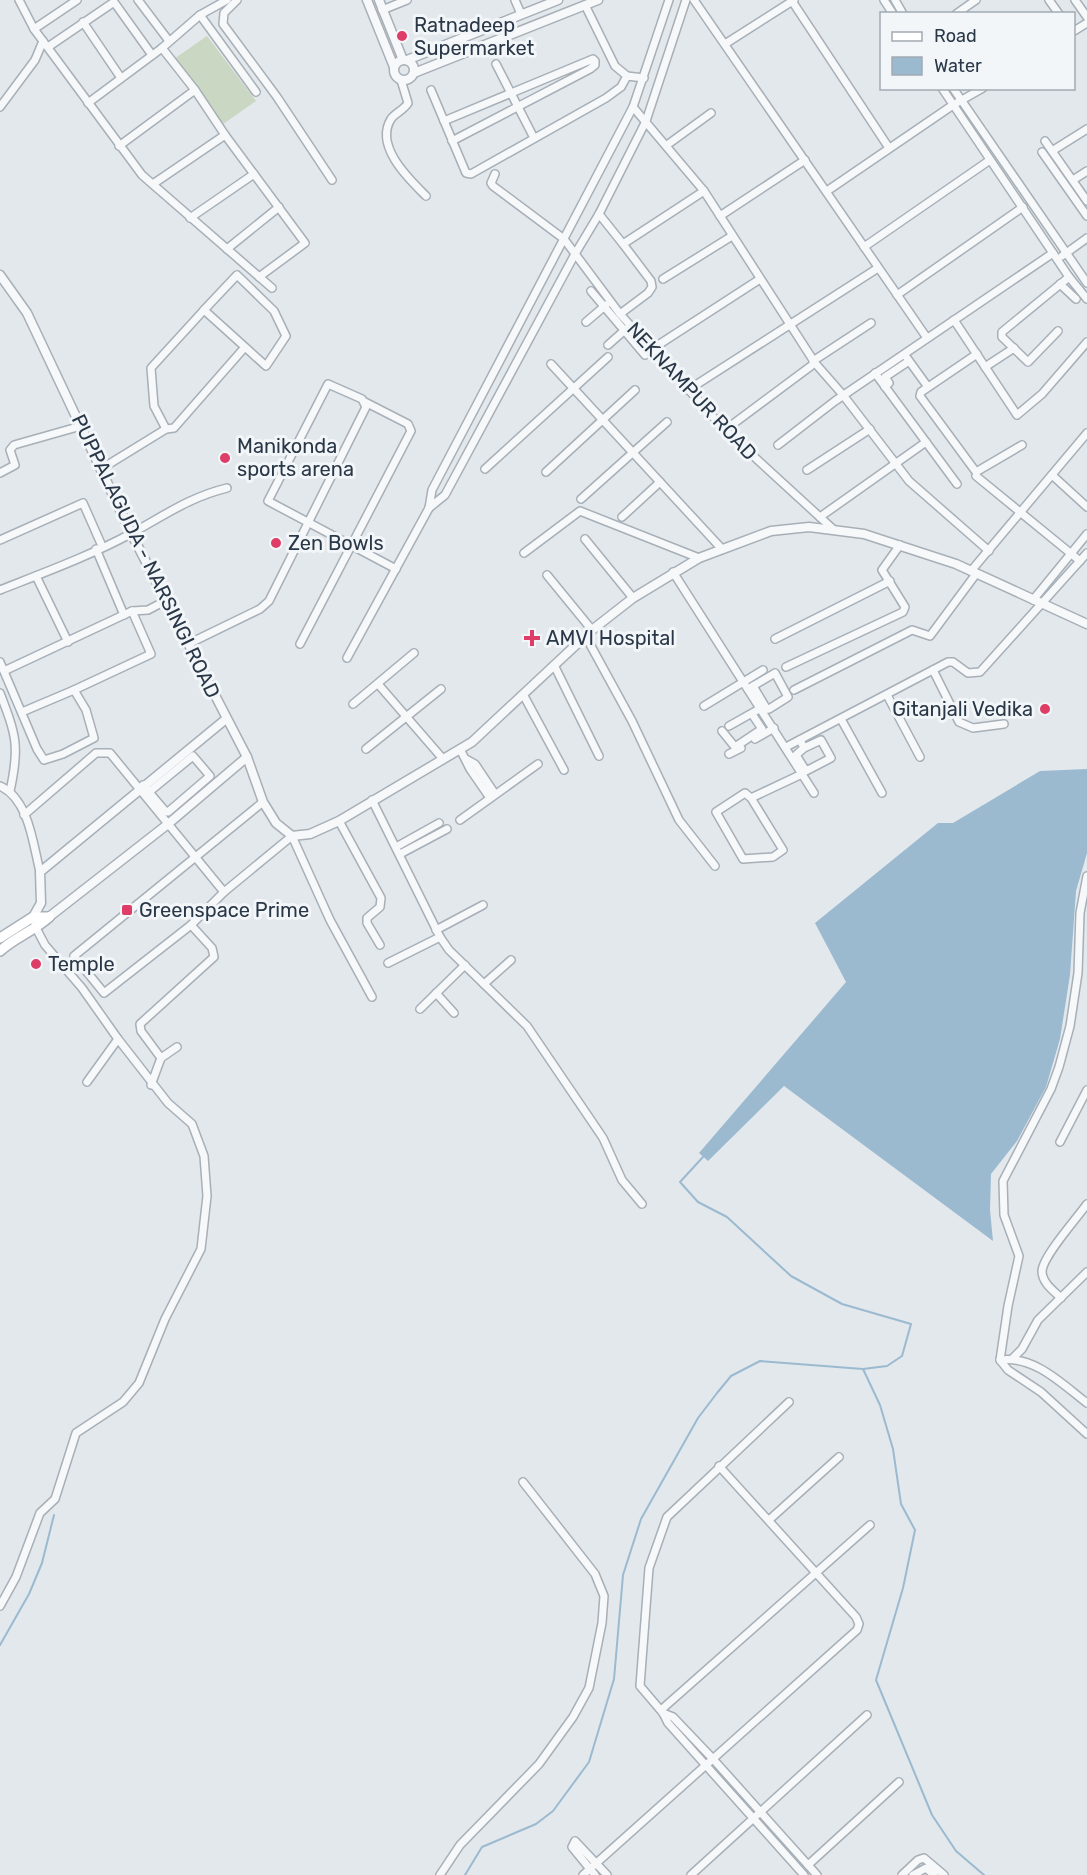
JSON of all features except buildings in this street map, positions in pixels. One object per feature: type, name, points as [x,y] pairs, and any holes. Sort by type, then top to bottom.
[{"type":"main road","points":[[0,938],[33,916],[49,917]]},
{"type":"main road","points":[[0,951],[12,940],[36,928],[49,917]]},
{"type":"street","points":[[34,29],[77,0]]},
{"type":"street","points":[[149,0],[140,3],[169,41]]},
{"type":"street","points":[[87,103],[162,48],[200,15],[227,0]]},
{"type":"street","points":[[237,0],[221,18],[223,24],[277,97],[332,180]]},
{"type":"street","points":[[367,0],[394,67],[395,75],[401,80],[408,103],[392,118],[387,131],[390,147],[395,162],[426,196]]},
{"type":"street","points":[[379,0],[405,60],[413,65],[414,74]]},
{"type":"street","points":[[382,10],[407,0]]},
{"type":"street","points":[[515,0],[521,14]]},
{"type":"street","points":[[394,67],[405,60],[558,0]]},
{"type":"street","points":[[401,80],[409,80],[414,74],[598,0]]},
{"type":"street","points":[[347,658],[429,508],[432,490],[633,107],[645,78],[669,0]]},
{"type":"street","points":[[429,508],[445,495],[575,254],[599,214],[646,121],[686,0]]},
{"type":"street","points":[[694,0],[927,338]]},
{"type":"street","points":[[959,12],[976,0]]},
{"type":"street","points":[[1075,0],[1087,17]]},
{"type":"street","points":[[22,1],[34,29],[142,175],[272,288]]},
{"type":"street","points":[[725,44],[793,1],[889,148]]},
{"type":"street","points":[[0,107],[45,44],[112,2],[117,3],[152,55]]},
{"type":"street","points":[[585,5],[615,66],[627,76],[645,78]]},
{"type":"street","points":[[200,15],[256,92]]},
{"type":"street","points":[[83,22],[121,78]]},
{"type":"street","points":[[162,48],[305,243],[259,277]]},
{"type":"street","points":[[444,122],[592,59],[595,61],[595,65],[590,69],[452,141]]},
{"type":"street","points":[[496,64],[516,107],[534,138]]},
{"type":"street","points":[[431,90],[466,173],[471,174],[606,98],[621,87],[627,76]]},
{"type":"street","points":[[119,146],[195,90]]},
{"type":"street","points":[[943,90],[1069,277],[1087,299]]},
{"type":"street","points":[[954,90],[1087,284]]},
{"type":"street","points":[[827,191],[953,105],[980,90]]},
{"type":"street","points":[[633,107],[704,191],[814,362],[918,489],[989,551]]},
{"type":"street","points":[[667,145],[711,113]]},
{"type":"street","points":[[1052,151],[1087,129]]},
{"type":"street","points":[[153,184],[225,135]]},
{"type":"street","points":[[1045,141],[1087,201]]},
{"type":"street","points":[[1042,152],[1087,216]]},
{"type":"street","points":[[720,216],[805,160]]},
{"type":"street","points":[[864,247],[990,160]]},
{"type":"street","points":[[1067,187],[1087,171]]},
{"type":"street","points":[[190,218],[254,174]]},
{"type":"street","name":"NEKNAMPUR ROAD","points":[[495,174],[491,183],[493,186],[564,239],[627,328],[652,349],[725,430],[834,530]]},
{"type":"street","points":[[623,244],[704,191]]},
{"type":"street","points":[[227,249],[279,207]]},
{"type":"street","points":[[897,295],[1023,207]]},
{"type":"street","points":[[599,214],[651,281],[652,287],[620,315]]},
{"type":"street","points":[[663,279],[732,236]]},
{"type":"street","points":[[778,444],[874,373],[954,320],[1087,238]]},
{"type":"street","points":[[688,390],[878,268]]},
{"type":"street","name":"PUPPALAGUDA - NARSINGI ROAD","points":[[0,275],[27,313],[131,533],[168,600],[188,644],[247,757],[263,802],[276,823],[292,836]]},
{"type":"street","points":[[166,429],[154,406],[151,368],[204,310],[237,275],[274,311],[286,336],[266,366],[204,310]]},
{"type":"street","points":[[1058,332],[1030,362],[1002,337],[1004,328],[1069,277]]},
{"type":"street","points":[[652,349],[760,279]]},
{"type":"street","points":[[1060,284],[1076,299]]},
{"type":"street","points":[[591,291],[604,307],[627,328],[645,355]]},
{"type":"street","points":[[586,322],[610,301]]},
{"type":"street","points":[[954,320],[1017,415],[1042,394],[1087,342]]},
{"type":"street","points":[[725,430],[814,362],[871,323]]},
{"type":"street","points":[[608,345],[627,328]]},
{"type":"street","points":[[101,469],[166,429],[174,428],[245,347]]},
{"type":"street","points":[[985,367],[1014,348]]},
{"type":"street","points":[[904,354],[928,387]]},
{"type":"street","points":[[976,354],[921,392],[920,396],[976,472],[1022,445]]},
{"type":"street","points":[[485,469],[608,357]]},
{"type":"street","points":[[885,387],[889,383],[885,377],[909,361]]},
{"type":"street","points":[[551,364],[721,548]]},
{"type":"street","points":[[874,373],[957,484]]},
{"type":"street","points":[[300,644],[352,546],[411,427],[332,385],[324,387],[268,501],[309,522],[352,546],[396,569]]},
{"type":"street","points":[[546,472],[635,390]]},
{"type":"street","points":[[188,644],[260,609],[269,601],[366,407],[365,402]]},
{"type":"street","points":[[581,499],[667,422]]},
{"type":"street","points":[[0,473],[15,465],[10,450],[14,445],[81,426]]},
{"type":"street","points":[[807,470],[870,429]]},
{"type":"street","points":[[794,690],[912,630],[930,636],[989,551],[1087,433]]},
{"type":"street","points":[[820,517],[926,442]]},
{"type":"street","points":[[976,476],[1080,561]]},
{"type":"street","points":[[1052,476],[1087,507]]},
{"type":"street","points":[[622,517],[660,482]]},
{"type":"street","points":[[0,590],[131,533],[156,517],[202,494],[227,488]]},
{"type":"street","points":[[0,540],[83,503],[124,615]]},
{"type":"street","points":[[524,553],[580,511],[699,558]]},
{"type":"street","points":[[263,802],[74,956],[104,993],[191,925],[224,892],[292,836],[310,834],[339,821],[460,749],[488,730],[589,633],[633,598],[673,572],[721,548],[771,531],[793,528],[864,534],[974,573],[1087,624]]},
{"type":"street","points":[[1033,600],[1087,534]]},
{"type":"street","points":[[585,538],[633,598]]},
{"type":"street","points":[[786,667],[903,612],[904,607],[883,573],[883,568],[900,546]]},
{"type":"street","points":[[786,747],[933,670],[953,662],[968,673],[980,672],[1087,553]]},
{"type":"street","points":[[673,572],[763,709],[814,793]]},
{"type":"street","points":[[547,575],[589,633],[679,820],[715,866]]},
{"type":"street","points":[[36,576],[68,642]]},
{"type":"street","points":[[775,639],[890,581]]},
{"type":"street","points":[[4,671],[132,611],[148,609],[168,600]]},
{"type":"street","points":[[22,712],[152,654],[132,611]]},
{"type":"street","points":[[353,704],[414,653]]},
{"type":"street","points":[[0,662],[44,760],[84,745],[94,738],[86,710],[74,690]]},
{"type":"street","points":[[555,667],[599,756]]},
{"type":"street","points":[[748,686],[763,670]]},
{"type":"street","points":[[933,670],[959,722],[973,728],[1004,724]]},
{"type":"street","points":[[704,706],[775,673],[788,698],[769,710],[763,709],[729,726]]},
{"type":"street","points":[[378,684],[443,759]]},
{"type":"street","points":[[366,749],[441,689]]},
{"type":"street","points":[[0,693],[17,743],[18,755],[10,791]]},
{"type":"street","points":[[887,695],[920,757]]},
{"type":"street","points":[[524,696],[564,770]]},
{"type":"street","points":[[722,731],[735,747],[761,730],[752,714]]},
{"type":"street","points":[[39,872],[144,788],[226,718]]},
{"type":"street","points":[[841,719],[882,793]]},
{"type":"street","points":[[729,754],[774,728]]},
{"type":"street","points":[[800,740],[804,748]]},
{"type":"street","points":[[821,740],[831,758],[806,771],[796,755],[804,748],[821,740]]},
{"type":"street","points":[[460,749],[466,759],[475,764],[493,796]]},
{"type":"street","points":[[24,815],[102,751],[110,753],[166,812],[210,776],[193,756],[144,788]]},
{"type":"street","points":[[49,917],[168,824],[247,757]]},
{"type":"street","points":[[460,820],[538,764]]},
{"type":"street","points":[[751,798],[802,774]]},
{"type":"street","points":[[0,786],[10,791],[24,815],[39,872],[41,903],[33,916],[36,928],[45,945],[82,988],[151,1085],[192,1124],[204,1156],[207,1196],[201,1249],[165,1319],[139,1383],[123,1402],[76,1433],[55,1499],[40,1513],[16,1577],[0,1606]]},
{"type":"street","points":[[144,788],[168,824],[224,892]]},
{"type":"street","points":[[745,793],[751,798],[783,850],[773,857],[743,859],[716,814],[745,793]]},
{"type":"street","points":[[372,800],[438,933],[465,965],[527,1026],[603,1138],[622,1180],[642,1204]]},
{"type":"street","points":[[339,821],[381,898],[380,907],[367,918],[367,923],[380,945]]},
{"type":"street","points":[[396,847],[439,824]]},
{"type":"street","points":[[400,854],[447,829]]},
{"type":"street","points":[[292,836],[330,920],[372,997]]},
{"type":"street","points":[[1087,876],[1080,913],[1078,973],[1059,1067],[1051,1089],[1004,1181],[1004,1215],[1019,1256],[1008,1306],[1000,1360],[1008,1370],[1041,1392],[1087,1434]]},
{"type":"street","points":[[387,963],[483,904]]},
{"type":"street","points":[[161,1058],[141,1031],[140,1024],[214,957],[212,948],[191,925]]},
{"type":"street","points":[[484,984],[511,960]]},
{"type":"street","points":[[420,1009],[465,965]]},
{"type":"street","points":[[436,993],[454,1012]]},
{"type":"street","points":[[87,1082],[118,1039]]},
{"type":"street","points":[[151,1085],[161,1058],[177,1047]]},
{"type":"street","points":[[1060,1142],[1087,1090]]},
{"type":"street","points":[[1060,1298],[1045,1282],[1042,1271],[1047,1260],[1087,1204]]},
{"type":"street","points":[[1013,1358],[1022,1349],[1038,1320],[1087,1272]]},
{"type":"street","points":[[1000,1360],[1013,1358],[1050,1373],[1087,1403]]},
{"type":"street","points":[[789,1402],[667,1517],[649,1568],[640,1686],[662,1711],[668,1723],[801,1874]]},
{"type":"street","points":[[769,1520],[839,1457]]},
{"type":"street","points":[[583,1875],[592,1872],[596,1863],[857,1630],[859,1624],[856,1617],[719,1466]]},
{"type":"street","points":[[440,1875],[460,1845],[539,1764],[573,1718],[589,1688],[602,1623],[604,1596],[595,1574],[523,1482]]},
{"type":"street","points":[[662,1711],[870,1525]]},
{"type":"street","points":[[662,1711],[673,1718],[713,1759],[817,1875]]},
{"type":"street","points":[[691,1875],[867,1715]]},
{"type":"street","points":[[808,1865],[899,1782]]},
{"type":"street","points":[[592,1872],[572,1847],[575,1841],[607,1875]]},
{"type":"street","points":[[918,1860],[923,1868],[934,1875]]},
{"type":"street","points":[[902,1875],[918,1860],[929,1860],[944,1875]]},
{"type":"street","points":[[914,1875],[923,1868]]},
{"type":"green space","points":[[207,36],[256,101],[223,124],[174,59]]},
{"type":"water","points":[[1087,769],[1087,853],[1076,891],[1070,975],[1060,1039],[1046,1087],[1017,1141],[991,1174],[990,1210],[993,1241],[784,1086],[708,1161],[699,1153],[846,982],[815,923],[938,823],[953,823],[1040,771]]},
{"type":"waterway","points":[[465,1875],[482,1847],[536,1824],[553,1811],[589,1762],[614,1679],[623,1575],[641,1519],[698,1418],[731,1376],[760,1361],[863,1369],[887,1366],[902,1356],[911,1324],[842,1304],[791,1276],[727,1217],[698,1202],[680,1182],[703,1157]]},
{"type":"waterway","points":[[863,1369],[880,1405],[893,1449],[901,1504],[915,1530],[903,1588],[876,1680],[932,1815],[956,1851],[984,1875]]},
{"type":"waterway","points":[[0,1645],[29,1594],[42,1563],[54,1515]]},
{"type":"place","name":"Ratnadeep Supermarket","points":[[402,36]]},
{"type":"place","name":"Manikonda sports arena","points":[[225,458]]},
{"type":"place","name":"Zen Bowls","points":[[276,543]]},
{"type":"place","name":"AMVI Hospital","points":[[532,638]]},
{"type":"place","name":"Gitanjali Vedika","points":[[1045,709]]},
{"type":"place","name":"Greenspace Prime","points":[[127,910]]},
{"type":"place","name":"Temple","points":[[36,964]]}]
